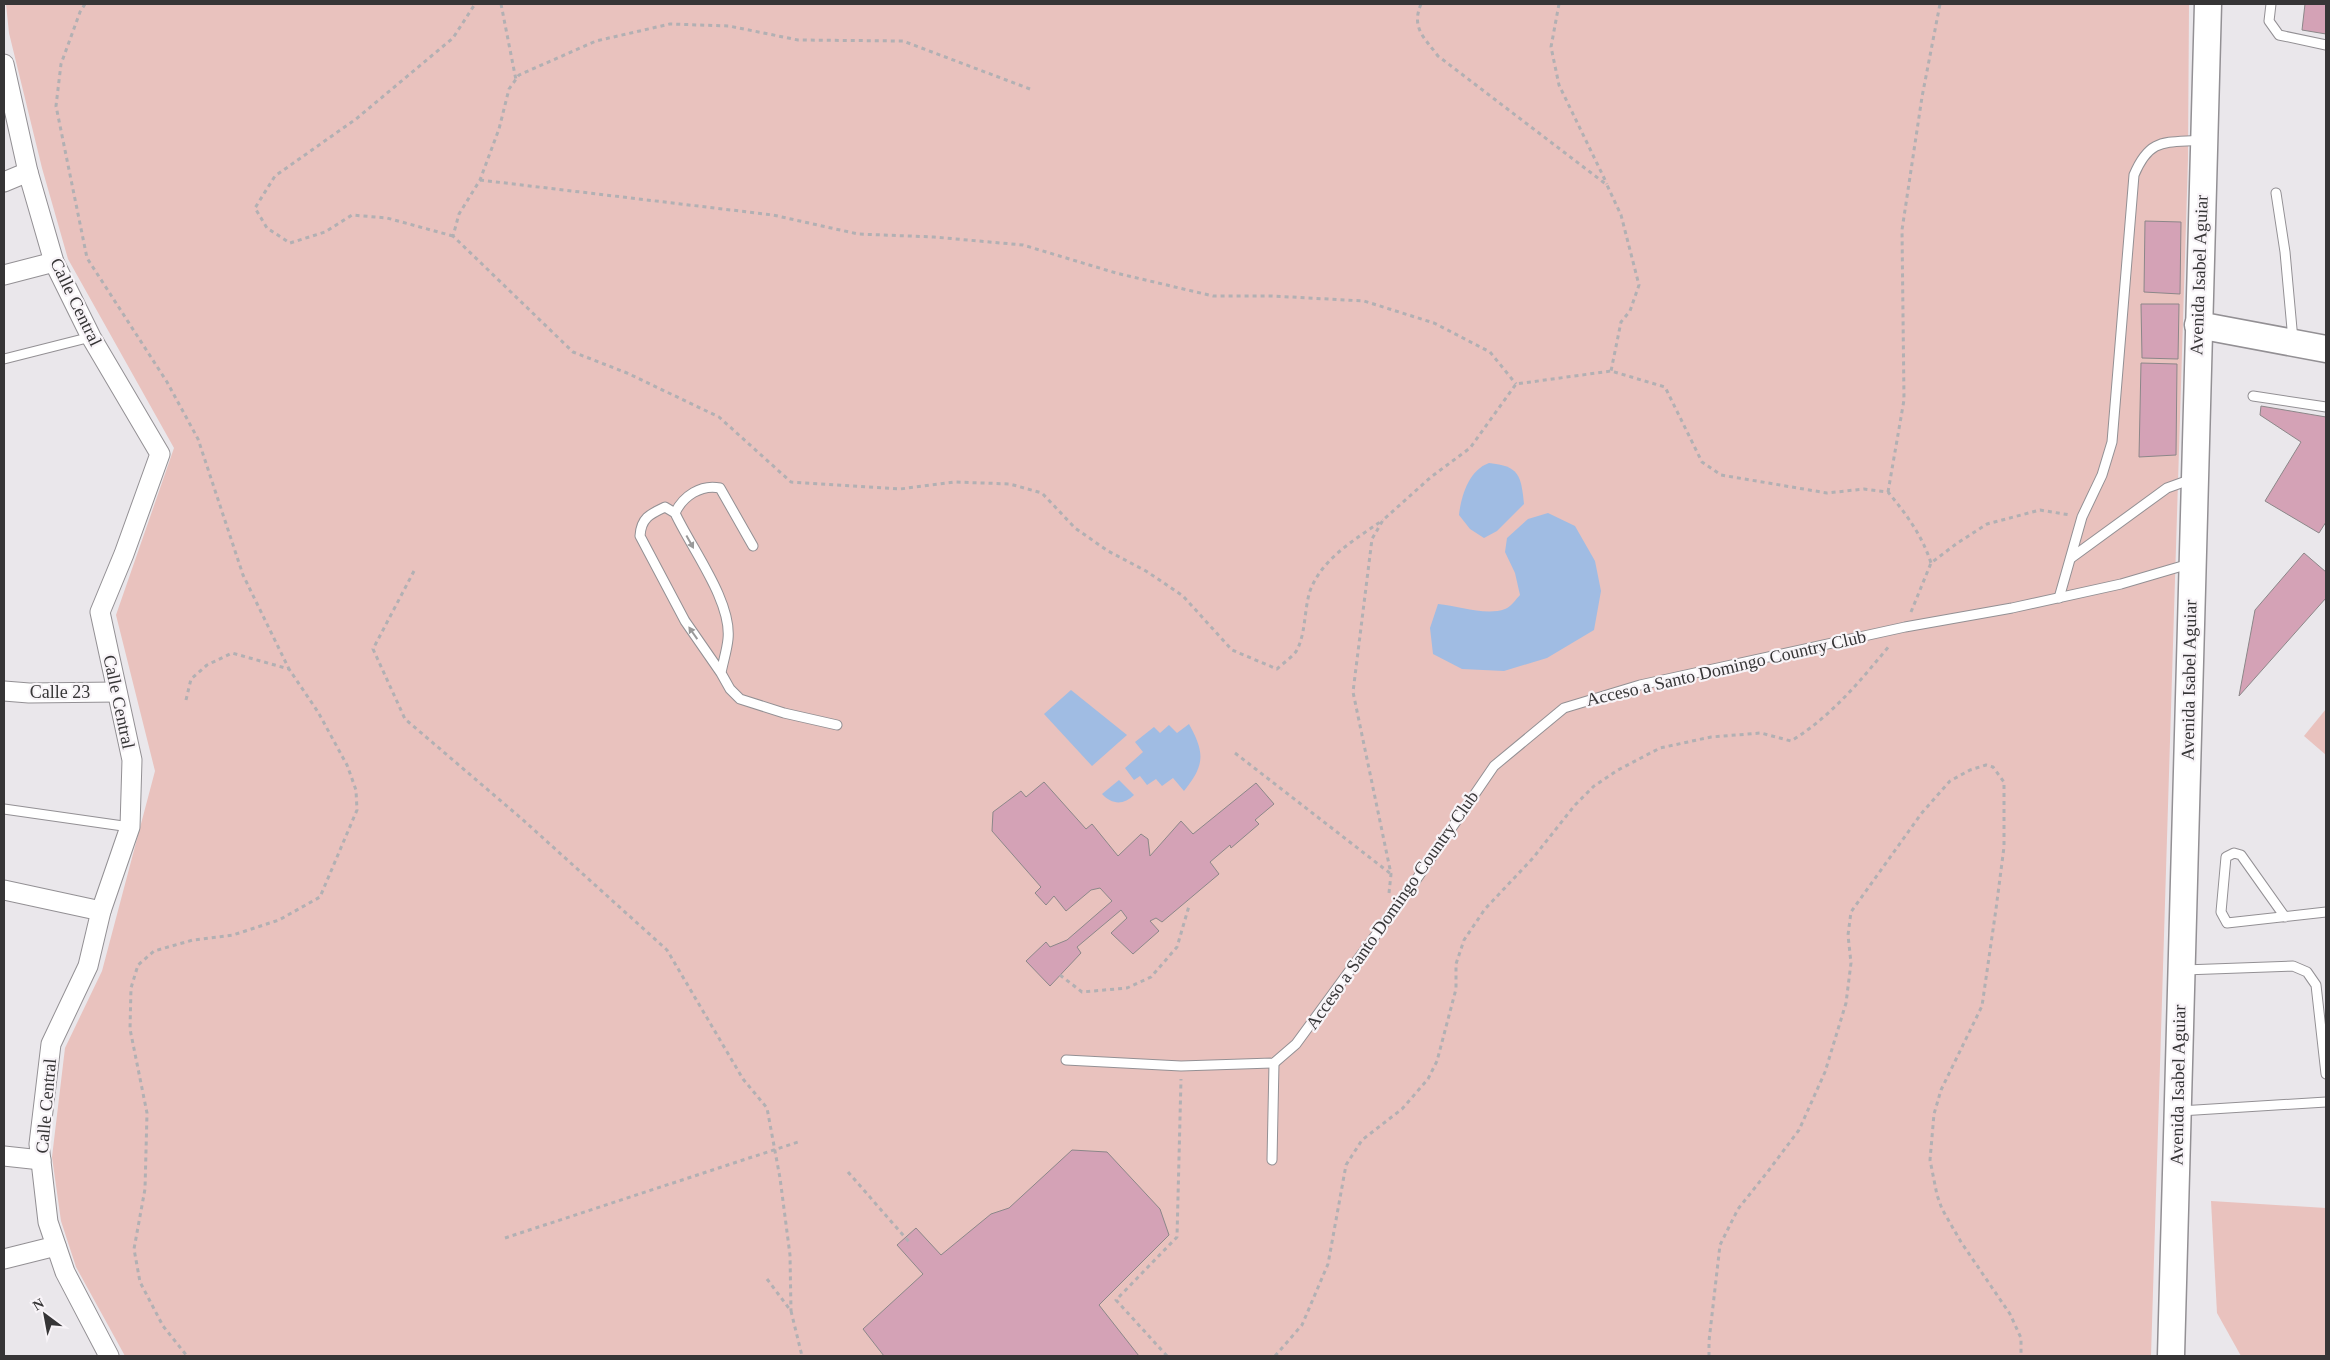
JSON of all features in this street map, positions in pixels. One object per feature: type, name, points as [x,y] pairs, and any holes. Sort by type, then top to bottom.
[{"type":"main road","name":"Avenida Isabel Aguiar","points":[[2171,1356],[2208,4]]},
{"type":"main road","points":[[2198,325],[2326,349]]},
{"type":"street","name":"Calle Central","points":[[5,73],[28,172],[54,262],[91,337],[160,454],[124,554],[100,612],[132,760],[130,827],[100,911],[88,966],[51,1044],[39,1144],[48,1222],[65,1272],[109,1356]]},
{"type":"street","points":[[4,182],[28,172]]},
{"type":"street","points":[[4,275],[54,262]]},
{"type":"street","name":"Calle 23","points":[[4,691],[29,693],[117,692]]},
{"type":"street","points":[[4,890],[100,911]]},
{"type":"street","points":[[4,1156],[41,1160]]},
{"type":"street","points":[[4,1259],[56,1246]]},
{"type":"lane","points":[[2271,4],[2269,21],[2279,35],[2326,45]]},
{"type":"lane","points":[[2059,598],[2082,517],[2105,468],[2112,442],[2134,175],[2142,157],[2150,148],[2162,143],[2203,140]]},
{"type":"lane","points":[[2276,193],[2285,252],[2293,342]]},
{"type":"lane","points":[[4,359],[91,337]]},
{"type":"lane","points":[[2253,396],[2326,407]]},
{"type":"lane","points":[[2071,558],[2167,488],[2194,479]]},
{"type":"lane","points":[[675,513],[686,496],[709,486],[720,488],[753,546]]},
{"type":"lane","points":[[721,673],[728,638],[726,615],[718,593],[675,513],[665,507],[648,515],[641,525],[640,536],[685,621],[730,689],[740,699],[784,713],[837,724]]},
{"type":"lane","name":"Acceso a Santo Domingo Country Club","points":[[1274,1064],[1296,1044],[1416,880],[1494,766],[1564,708],[1640,685],[1905,627],[2059,598],[2121,584],[2192,563]]},
{"type":"lane","points":[[4,809],[130,827]]},
{"type":"lane","points":[[2285,917],[2241,855],[2234,852],[2226,857],[2221,912],[2227,923],[2285,917],[2326,912]]},
{"type":"lane","points":[[2181,970],[2293,966],[2307,972],[2316,985],[2326,1074]]},
{"type":"lane","points":[[1066,1060],[1181,1066],[1274,1064],[1272,1160]]},
{"type":"lane","points":[[2178,1111],[2326,1102]]},
{"type":"path","points":[[85,4],[80,12],[61,64],[56,106],[87,258],[167,382],[198,439],[243,575],[289,669],[318,712],[348,765],[356,790],[357,810],[320,897],[279,920],[233,935],[193,940],[154,951],[138,965],[131,988],[130,1029],[147,1113],[145,1189],[134,1249],[140,1282],[164,1326],[187,1356]]},
{"type":"path","points":[[475,4],[453,38],[356,119],[275,176],[255,208],[267,228],[290,243],[325,232],[352,215],[387,218],[453,236],[573,352],[635,376],[719,417],[791,482],[900,489],[955,482],[1010,484],[1042,493],[1075,528],[1108,551],[1146,571],[1183,596],[1232,650],[1277,669],[1296,652],[1304,628],[1310,590],[1325,565],[1348,544],[1383,520],[1431,476],[1470,448],[1516,384],[1611,371],[1666,387],[1702,462],[1721,475],[1827,493],[1864,489],[1888,492],[1906,513],[1924,543],[1931,563]]},
{"type":"path","points":[[501,4],[516,80]]},
{"type":"path","points":[[1421,4],[1416,16],[1420,32],[1438,56],[1607,185]]},
{"type":"path","points":[[1559,4],[1551,47],[1559,85],[1621,215],[1639,285],[1630,311],[1621,322],[1611,371]]},
{"type":"path","points":[[1888,492],[1904,400],[1902,230],[1922,97],[1940,4]]},
{"type":"path","points":[[453,236],[459,214],[480,180],[499,129],[509,89],[520,76],[596,41],[670,24],[729,26],[798,40],[902,41],[1030,89]]},
{"type":"path","points":[[480,180],[773,215],[858,234],[934,237],[1023,245],[1116,273],[1213,296],[1272,296],[1364,301],[1434,323],[1490,352],[1516,384]]},
{"type":"path","points":[[1275,1356],[1302,1325],[1328,1264],[1346,1165],[1362,1140],[1402,1109],[1428,1079],[1437,1061],[1456,989],[1456,964],[1464,940],[1485,908],[1533,858],[1575,805],[1594,786],[1660,748],[1711,737],[1761,733],[1791,741],[1816,725],[1857,685],[1905,627],[1931,563],[1987,524],[2040,510],[2082,517]]},
{"type":"path","points":[[1235,753],[1391,874],[1353,692],[1372,539],[1383,520]]},
{"type":"path","points":[[414,571],[373,649],[405,719],[522,819],[667,950],[743,1079],[767,1108],[780,1178],[790,1255],[790,1311],[802,1356]]},
{"type":"path","points":[[186,700],[191,679],[207,665],[232,654],[289,669]]},
{"type":"path","points":[[1709,1356],[1720,1245],[1738,1209],[1799,1130],[1825,1072],[1846,1003],[1851,963],[1848,935],[1851,912],[1920,814],[1950,780],[1970,770],[1986,765],[1993,767],[2004,782],[2004,847],[1996,909],[1982,1006],[1941,1090],[1934,1114],[1930,1160],[1937,1196],[1946,1216],[2010,1314],[2020,1338],[2021,1356]]},
{"type":"path","points":[[1060,975],[1082,992],[1127,988],[1151,977],[1177,947],[1189,906]]},
{"type":"path","points":[[1166,1356],[1116,1300],[1177,1237],[1181,1066]]},
{"type":"path","points":[[505,1238],[798,1142]]},
{"type":"path","points":[[848,1172],[910,1243]]},
{"type":"path","points":[[767,1279],[790,1311]]},
{"type":"shaded area","points":[[6,4],[2189,4],[2188,159],[2151,1356],[125,1356],[76,1267],[61,1221],[52,1157],[65,1048],[102,971],[155,771],[116,615],[174,448],[68,259],[42,168],[9,33]]},
{"type":"shaded area","points":[[2326,709],[2326,755],[2304,736]]},
{"type":"shaded area","points":[[2211,1201],[2326,1208],[2326,1356],[2241,1356],[2217,1313]]},
{"type":"water","points":[[1489,463],[1507,467],[1517,474],[1520,479],[1524,504],[1497,531],[1484,538],[1470,529],[1459,515],[1467,484],[1476,471]]},
{"type":"water","points":[[1548,513],[1575,526],[1595,561],[1601,591],[1594,630],[1547,658],[1504,671],[1462,669],[1433,654],[1430,628],[1438,604],[1481,611],[1498,611],[1509,607],[1520,595],[1515,573],[1505,552],[1507,538],[1528,519]]},
{"type":"water","points":[[1071,690],[1127,735],[1092,766],[1044,714]]},
{"type":"water","points":[[1189,724],[1198,743],[1200,759],[1196,774],[1184,791],[1173,778],[1162,786],[1156,779],[1147,785],[1140,776],[1134,780],[1125,768],[1143,752],[1135,742],[1154,727],[1160,733],[1169,725],[1177,733]]},
{"type":"water","points":[[1119,780],[1134,795],[1126,801],[1114,802],[1102,794]]},
{"type":"building","points":[[2305,4],[2326,4],[2326,34],[2302,30]]},
{"type":"building","points":[[2145,221],[2181,222],[2180,294],[2144,292]]},
{"type":"building","points":[[2141,304],[2179,304],[2178,359],[2142,358]]},
{"type":"building","points":[[2141,363],[2177,364],[2176,455],[2139,457]]},
{"type":"building","points":[[2261,406],[2326,417],[2326,522],[2319,533],[2265,501],[2301,442],[2260,415]]},
{"type":"building","points":[[2304,553],[2326,572],[2326,598],[2239,696],[2255,610]]},
{"type":"building","points":[[1044,782],[1086,829],[1092,824],[1118,856],[1141,834],[1148,839],[1150,856],[1181,821],[1193,834],[1256,783],[1274,804],[1255,820],[1259,824],[1231,848],[1230,845],[1210,862],[1219,874],[1162,922],[1156,918],[1150,921],[1159,931],[1133,954],[1111,933],[1127,918],[1121,910],[1077,947],[1081,953],[1050,986],[1026,961],[1046,942],[1050,947],[1067,940],[1112,901],[1100,888],[1091,890],[1066,911],[1054,896],[1046,905],[1035,893],[1041,887],[992,831],[993,812],[1021,791],[1026,797]]},
{"type":"building","points":[[1072,1150],[1107,1152],[1160,1209],[1169,1235],[1099,1305],[1139,1356],[884,1356],[863,1329],[923,1274],[897,1245],[916,1228],[941,1255],[991,1214],[1009,1208]]}]
